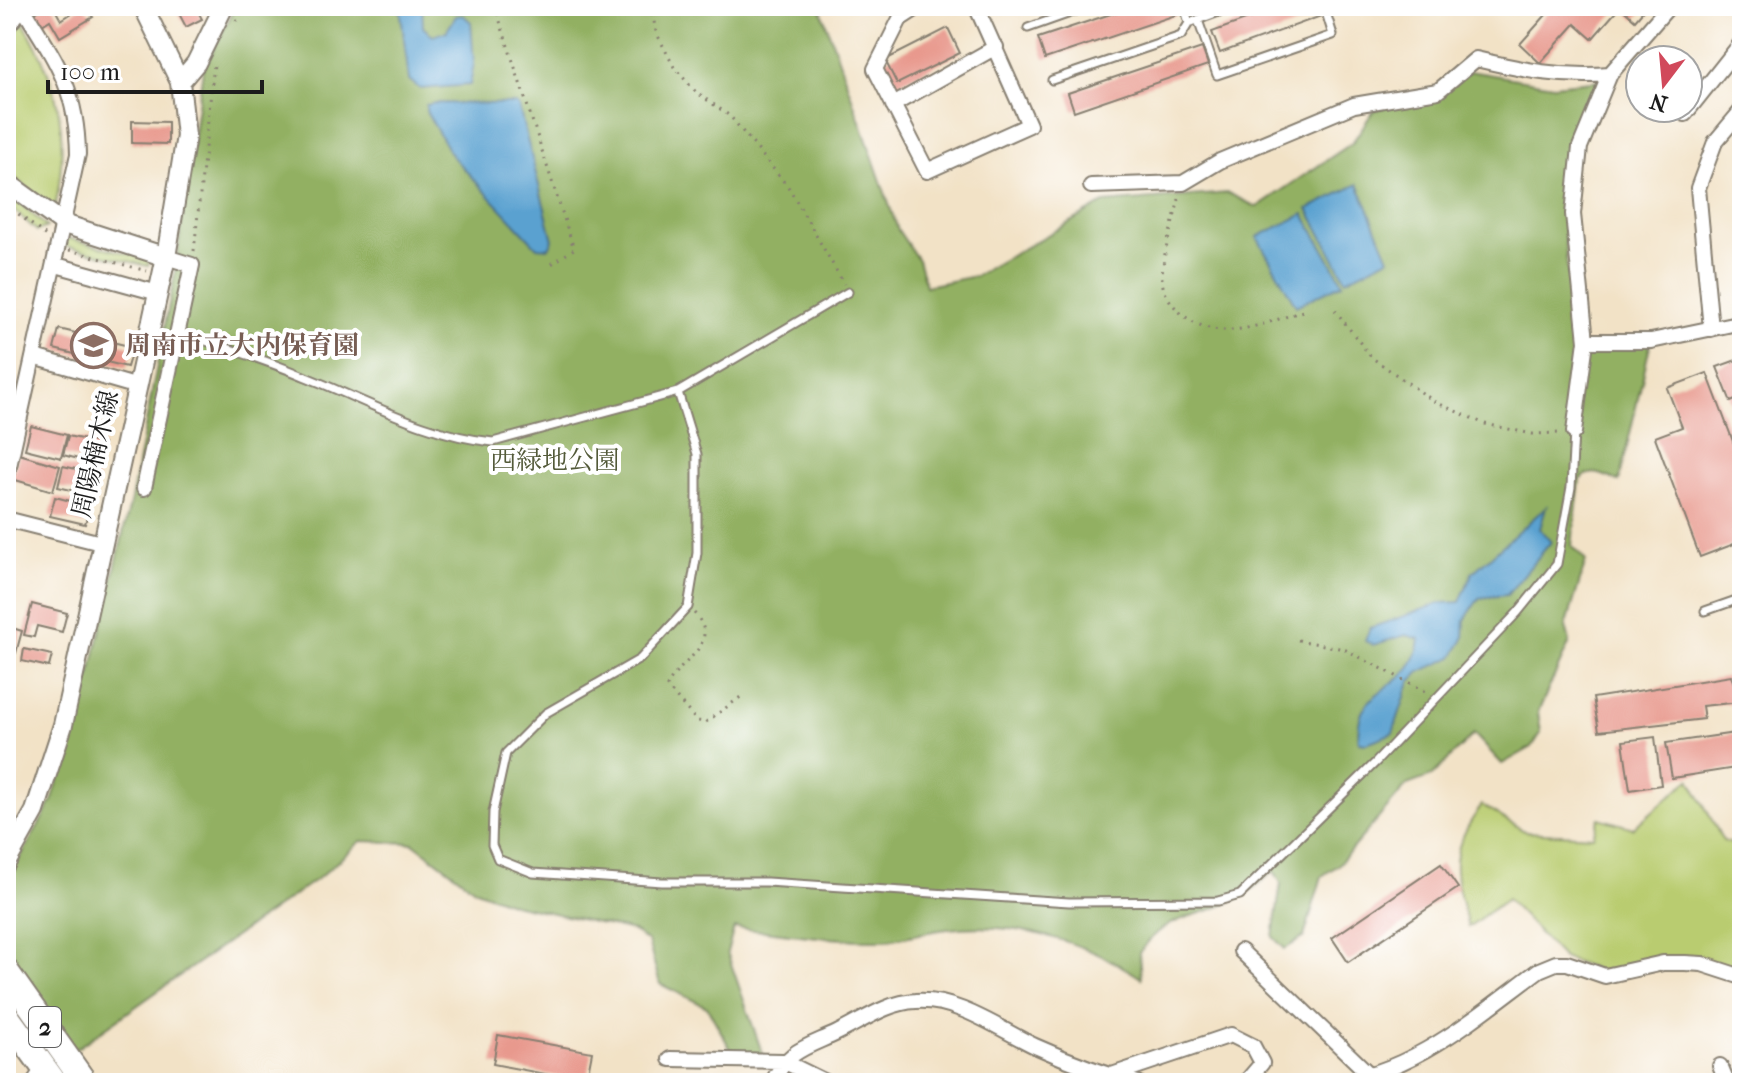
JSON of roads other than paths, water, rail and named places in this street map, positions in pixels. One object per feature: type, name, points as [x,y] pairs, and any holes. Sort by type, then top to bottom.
[{"type":"highway","name":"2","points":[[6,971],[85,1083]]},
{"type":"highway","name":"2","points":[[6,1015],[42,1077]]},
{"type":"street","name":"周陽楠木線","points":[[6,863],[35,811],[63,725],[166,257],[186,136],[180,82],[143,6]]},
{"type":"street","points":[[180,82],[196,63],[224,6]]},
{"type":"street","points":[[920,6],[900,19],[875,69],[927,171],[1029,125],[976,6]]},
{"type":"street","points":[[1574,432],[1586,341],[1573,214],[1580,147],[1610,74],[1669,6]]},
{"type":"street","points":[[6,28],[24,7],[63,72],[77,120],[78,154],[56,265],[6,480]]},
{"type":"street","points":[[1704,90],[1742,42]]},
{"type":"street","points":[[893,105],[996,47]]},
{"type":"street","points":[[1091,186],[1183,183],[1220,161],[1354,105],[1438,91],[1476,59],[1533,73],[1573,77],[1610,74]]},
{"type":"street","points":[[1711,329],[1698,188],[1715,142],[1742,110]]},
{"type":"street","points":[[6,182],[64,224],[192,266],[144,488]]},
{"type":"street","points":[[56,265],[158,293]]},
{"type":"street","points":[[1586,341],[1651,341],[1742,322]]},
{"type":"street","points":[[34,357],[138,387]]},
{"type":"street","points":[[6,519],[101,543]]},
{"type":"street","points":[[1241,951],[1371,1076]]},
{"type":"street","points":[[1329,1083],[1393,1069],[1434,1046],[1539,970],[1556,963],[1605,976],[1663,963],[1702,964],[1742,977]]},
{"type":"street","points":[[772,1083],[783,1061],[893,1005],[934,1001],[1109,1076],[1138,1083]]},
{"type":"street","points":[[1109,1076],[1231,1035],[1253,1046],[1262,1063],[1245,1083]]},
{"type":"street","points":[[670,1059],[783,1061],[828,1083]]},
{"type":"street","points":[[1720,1066],[1727,1083]]},
{"type":"lane","points":[[1028,28],[1090,6]]},
{"type":"lane","points":[[1184,6],[1189,23]]},
{"type":"lane","points":[[1052,80],[1181,36],[1189,23],[1235,6]]},
{"type":"lane","points":[[1198,20],[1217,75],[1333,35],[1324,6]]},
{"type":"lane","points":[[178,332],[293,371],[400,417],[466,440],[493,442],[678,392],[848,292]]},
{"type":"lane","points":[[678,392],[697,454],[697,553],[688,607],[640,659],[546,713],[506,753],[493,812],[492,845],[498,859],[533,873],[662,882],[767,882],[1069,902],[1218,901],[1240,895],[1437,698],[1518,612],[1557,564],[1571,487],[1574,432]]},
{"type":"lane","points":[[1705,611],[1742,598]]},
{"type":"water","points":[[400,6],[422,6],[423,27],[433,36],[446,32],[456,16],[463,15],[471,22],[474,64],[470,85],[420,89],[409,80]]},
{"type":"water","points":[[516,104],[553,240],[549,248],[537,247],[451,155],[426,111],[426,105]]},
{"type":"water","points":[[1358,184],[1389,258],[1346,280],[1308,209]]},
{"type":"water","points":[[1304,214],[1343,283],[1296,306],[1257,237]]},
{"type":"water","points":[[1546,507],[1540,529],[1551,542],[1507,595],[1479,598],[1465,620],[1464,639],[1453,657],[1420,672],[1410,682],[1393,733],[1367,743],[1359,742],[1359,722],[1364,708],[1407,670],[1420,639],[1406,635],[1373,645],[1365,641],[1370,628],[1441,603],[1460,602],[1472,573]]},
{"type":"place","name":"周南市立大内保育園","points":[[94,345]]},
{"type":"park label","name":"西緑地公園","points":[[555,460]]}]
